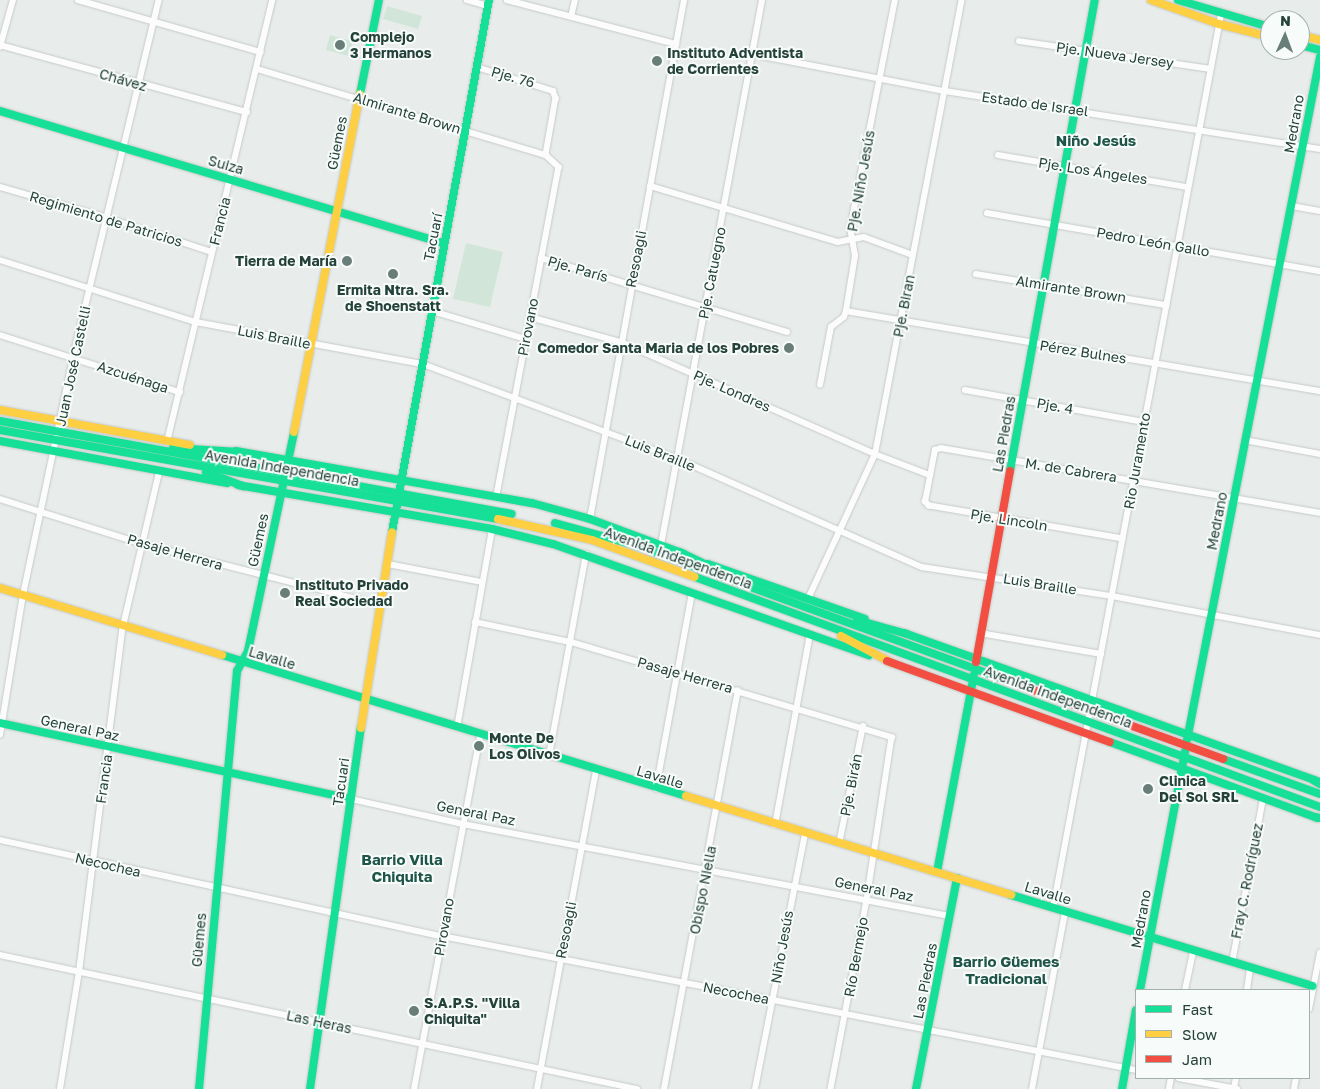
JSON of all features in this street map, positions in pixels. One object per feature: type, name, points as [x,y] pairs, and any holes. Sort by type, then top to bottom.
[{"type":"main road","name":"Güemes","points":[[199,1089],[226,772],[237,671],[248,651],[379,0]]},
{"type":"main road","name":"Las Piedras","points":[[936,872],[971,693],[1063,167],[1095,0]]},
{"type":"main road","points":[[1151,0],[1219,24],[1260,34]]},
{"type":"main road","points":[[1182,1],[1260,24]]},
{"type":"main road","name":"Tacuarí","points":[[401,478],[488,3]]},
{"type":"main road","name":"Medrano","points":[[1140,989],[1181,768],[1320,57]]},
{"type":"main road","name":"Suiza","points":[[0,111],[444,243]]},
{"type":"main road","name":"Avenida Independencia","points":[[0,410],[167,442],[240,452],[497,495],[590,518],[975,670],[1184,757],[1320,807]]},
{"type":"main road","name":"Avenida Independencia","points":[[0,421],[136,445],[284,477]]},
{"type":"main road","name":"Avenida Independencia","points":[[0,430],[155,458],[284,477],[580,529],[745,586],[805,602],[907,634],[1318,782]]},
{"type":"main road","name":"Avenida Independencia","points":[[0,441],[159,472],[492,529],[586,554],[1318,818]]},
{"type":"main road","points":[[136,445],[240,452]]},
{"type":"main road","points":[[155,458],[197,468],[243,486]]},
{"type":"main road","name":"Tacuari","points":[[310,1089],[365,700],[401,478]]},
{"type":"main road","name":"Avenida Independencia","points":[[399,497],[565,533],[802,616],[973,680],[1186,748],[1320,794]]},
{"type":"main road","points":[[680,552],[745,586]]},
{"type":"main road","name":"Lavalle","points":[[0,588],[480,736],[1313,986]]},
{"type":"main road","points":[[802,616],[892,663]]},
{"type":"main road","name":"General Paz","points":[[1,723],[351,800]]},
{"type":"main road","name":"Las Piedras","points":[[916,1089],[957,878]]},
{"type":"main road","points":[[1122,1089],[1135,1016]]},
{"type":"street","points":[[0,46],[14,0]]},
{"type":"street","points":[[78,0],[261,52]]},
{"type":"street","name":"Juan José Castelli","points":[[0,735],[23,595],[74,357],[108,218],[122,148],[159,0]]},
{"type":"street","name":"Francia","points":[[167,442],[247,112],[272,0]]},
{"type":"street","points":[[467,0],[488,3]]},
{"type":"street","points":[[507,0],[676,44]]},
{"type":"street","points":[[571,17],[574,0]]},
{"type":"street","name":"Resoagli","points":[[590,518],[684,0]]},
{"type":"street","name":"Pje. Catuegno","points":[[661,545],[762,0]]},
{"type":"street","name":"Pje. Niño Jesús","points":[[820,385],[831,327],[844,317],[846,311],[856,256],[851,239],[894,0]]},
{"type":"street","name":"Pje. Biran","points":[[805,602],[875,454],[962,0]]},
{"type":"street","points":[[1181,11],[1182,1]]},
{"type":"street","name":"Rio Juramento","points":[[1053,908],[1091,717],[1100,654],[1135,480],[1176,246],[1221,14]]},
{"type":"street","name":"Pje. Nueva Jersey","points":[[1019,41],[1210,69]]},
{"type":"street","name":"Chávez","points":[[0,46],[247,112]]},
{"type":"street","name":"Estado de Israel","points":[[752,54],[945,91],[1320,149]]},
{"type":"street","name":"Pje. 76","points":[[477,67],[549,88],[556,98],[546,155]]},
{"type":"street","name":"Almirante Brown","points":[[257,69],[466,130],[546,155],[555,160]]},
{"type":"street","name":"Pje. Los Ángeles","points":[[998,156],[1188,187]]},
{"type":"street","name":"Pirovano","points":[[497,495],[559,167],[555,160]]},
{"type":"street","points":[[650,186],[838,242],[864,237],[913,255]]},
{"type":"street","name":"Regimiento de Patricios","points":[[0,187],[108,218],[212,252]]},
{"type":"street","points":[[1292,206],[1320,211]]},
{"type":"street","name":"Pedro León Gallo","points":[[987,214],[1320,271]]},
{"type":"street","name":"Pje. París","points":[[541,258],[706,306],[787,332]]},
{"type":"street","name":"Luis Braille","points":[[0,260],[196,322],[423,364],[515,396],[678,459],[922,567],[1112,596],[1320,635]]},
{"type":"street","name":"Almirante Brown","points":[[976,274],[1166,305]]},
{"type":"street","points":[[432,311],[526,339]]},
{"type":"street","name":"Pérez Bulnes","points":[[846,311],[1155,364],[1257,379],[1320,392]]},
{"type":"street","name":"Pje. Londres","points":[[530,317],[621,342],[875,454],[930,475]]},
{"type":"street","name":"Azcuénaga","points":[[0,335],[180,392]]},
{"type":"street","name":"Pje. 4","points":[[964,390],[1145,422]]},
{"type":"street","points":[[1245,440],[1320,454]]},
{"type":"street","name":"M. de Cabrera","points":[[930,475],[935,450],[941,448],[1234,496],[1320,513]]},
{"type":"street","name":"Francia","points":[[60,1089],[79,972],[123,626],[144,544],[159,472]]},
{"type":"street","name":"Pje. Lincoln","points":[[930,475],[926,502],[929,506],[1123,538]]},
{"type":"street","name":"Pasaje Herrera","points":[[0,499],[144,544],[263,577],[381,605]]},
{"type":"street","points":[[457,728],[492,529]]},
{"type":"street","points":[[549,756],[586,554]]},
{"type":"street","points":[[388,564],[482,582]]},
{"type":"street","points":[[656,789],[692,592]]},
{"type":"street","name":"Pasaje Herrera","points":[[475,622],[570,642],[892,736]]},
{"type":"street","points":[[980,634],[1100,654]]},
{"type":"street","points":[[775,825],[810,635]]},
{"type":"street","name":"Obispo Niella","points":[[664,1089],[707,870],[738,690]]},
{"type":"street","name":"Pje. Birán","points":[[839,844],[863,726]]},
{"type":"street","name":"Pirovano","points":[[414,1089],[480,736]]},
{"type":"street","name":"Río Bermejo","points":[[831,1089],[867,900],[872,853],[892,736]]},
{"type":"street","name":"Resoagli","points":[[537,1089],[596,770]]},
{"type":"street","name":"Fray C. Rodríguez","points":[[1232,963],[1263,799]]},
{"type":"street","name":"General Paz","points":[[351,800],[463,824],[950,916]]},
{"type":"street","name":"Niño Jesús","points":[[755,1089],[793,886],[805,834]]},
{"type":"street","name":"Necochea","points":[[0,840],[216,889],[442,936],[1135,1070]]},
{"type":"street","points":[[1032,1089],[1065,912]]},
{"type":"street","points":[[1185,989],[1193,951]]},
{"type":"street","points":[[1310,1003],[1320,953]]},
{"type":"street","name":"Las Heras","points":[[0,955],[320,1022],[423,1046],[637,1089]]},
{"type":"street","points":[[1247,989],[1250,968]]},
{"type":"street","points":[[1184,1079],[1234,1089]]},
{"type":"green space","points":[[387,6],[422,16],[418,29],[383,19]]},
{"type":"green space","name":"Complejo 3 Hermanos","points":[[330,35],[353,41],[349,56],[326,50]]},
{"type":"green space","points":[[466,243],[503,252],[490,307],[453,299]]},
{"type":"traffic: fast","points":[[360,94],[379,0]]},
{"type":"traffic: fast","points":[[392,532],[489,0]]},
{"type":"traffic: fast","points":[[1010,471],[1095,0]]},
{"type":"traffic: fast","points":[[1178,0],[1260,24]]},
{"type":"traffic: fast","points":[[1310,48],[1320,50]]},
{"type":"traffic: fast","points":[[1187,740],[1320,57]]},
{"type":"traffic: fast","points":[[0,111],[444,243]]},
{"type":"traffic: fast","points":[[0,421],[512,514]]},
{"type":"traffic: fast","points":[[0,430],[498,519]]},
{"type":"traffic: fast","points":[[199,1089],[237,671],[248,651],[294,432]]},
{"type":"traffic: fast","points":[[0,441],[227,483]]},
{"type":"traffic: fast","points":[[173,448],[240,452]]},
{"type":"traffic: fast","points":[[236,451],[532,503],[590,519],[684,554]]},
{"type":"traffic: fast","points":[[206,472],[243,486]]},
{"type":"traffic: fast","points":[[238,485],[492,529],[553,544],[869,655]]},
{"type":"traffic: fast","points":[[555,523],[635,545],[1008,681]]},
{"type":"traffic: fast","points":[[680,552],[711,567]]},
{"type":"traffic: fast","points":[[708,564],[865,619]]},
{"type":"traffic: fast","points":[[695,577],[1320,807]]},
{"type":"traffic: fast","points":[[857,620],[907,634]]},
{"type":"traffic: fast","points":[[904,633],[1317,781]]},
{"type":"traffic: fast","points":[[222,655],[686,796]]},
{"type":"traffic: fast","points":[[937,872],[974,675]]},
{"type":"traffic: fast","points":[[0,723],[351,799]]},
{"type":"traffic: fast","points":[[310,1089],[361,728]]},
{"type":"traffic: fast","points":[[1110,742],[1318,818]]},
{"type":"traffic: fast","points":[[1140,989],[1185,751]]},
{"type":"traffic: fast","points":[[1223,759],[1320,794]]},
{"type":"traffic: fast","points":[[1313,780],[1320,784]]},
{"type":"traffic: fast","points":[[1315,817],[1320,818]]},
{"type":"traffic: fast","points":[[916,1089],[957,878]]},
{"type":"traffic: fast","points":[[1011,895],[1313,986]]},
{"type":"traffic: fast","points":[[1122,1089],[1135,1016]]},
{"type":"traffic: slow","points":[[1151,0],[1219,24],[1260,34]]},
{"type":"traffic: slow","points":[[1310,38],[1320,40]]},
{"type":"traffic: slow","points":[[294,432],[360,94]]},
{"type":"traffic: slow","points":[[0,410],[190,445]]},
{"type":"traffic: slow","points":[[498,519],[592,540],[695,577]]},
{"type":"traffic: slow","points":[[361,728],[392,532]]},
{"type":"traffic: slow","points":[[0,588],[222,655]]},
{"type":"traffic: slow","points":[[841,636],[892,663]]},
{"type":"traffic: slow","points":[[686,796],[1011,895]]},
{"type":"traffic: jam","points":[[976,662],[1010,471]]},
{"type":"traffic: jam","points":[[887,661],[1110,742]]},
{"type":"traffic: jam","points":[[1008,681],[1223,759]]},
{"type":"place","name":"Complejo 3 Hermanos","points":[[340,45]]},
{"type":"place","name":"Instituto Adventista de Corrientes","points":[[657,61]]},
{"type":"place","name":"Tierra de María","points":[[347,261]]},
{"type":"place","name":"Ermita Ntra. Sra. de Shoenstatt","points":[[393,274]]},
{"type":"place","name":"Comedor Santa Maria de los Pobres","points":[[789,348]]},
{"type":"place","name":"Instituto Privado Real Sociedad","points":[[285,593]]},
{"type":"place","name":"Monte De Los Olivos","points":[[479,746]]},
{"type":"place","name":"Clinica Del Sol SRL","points":[[1148,789]]},
{"type":"place","name":"S.A.P.S. \"Villa Chiquita\"","points":[[414,1011]]},
{"type":"district","name":"Niño Jesús","points":[[1096,141]]},
{"type":"district","name":"Barrio Villa Chiquita","points":[[402,868]]},
{"type":"district","name":"Barrio Güemes Tradicional","points":[[1006,970]]}]
